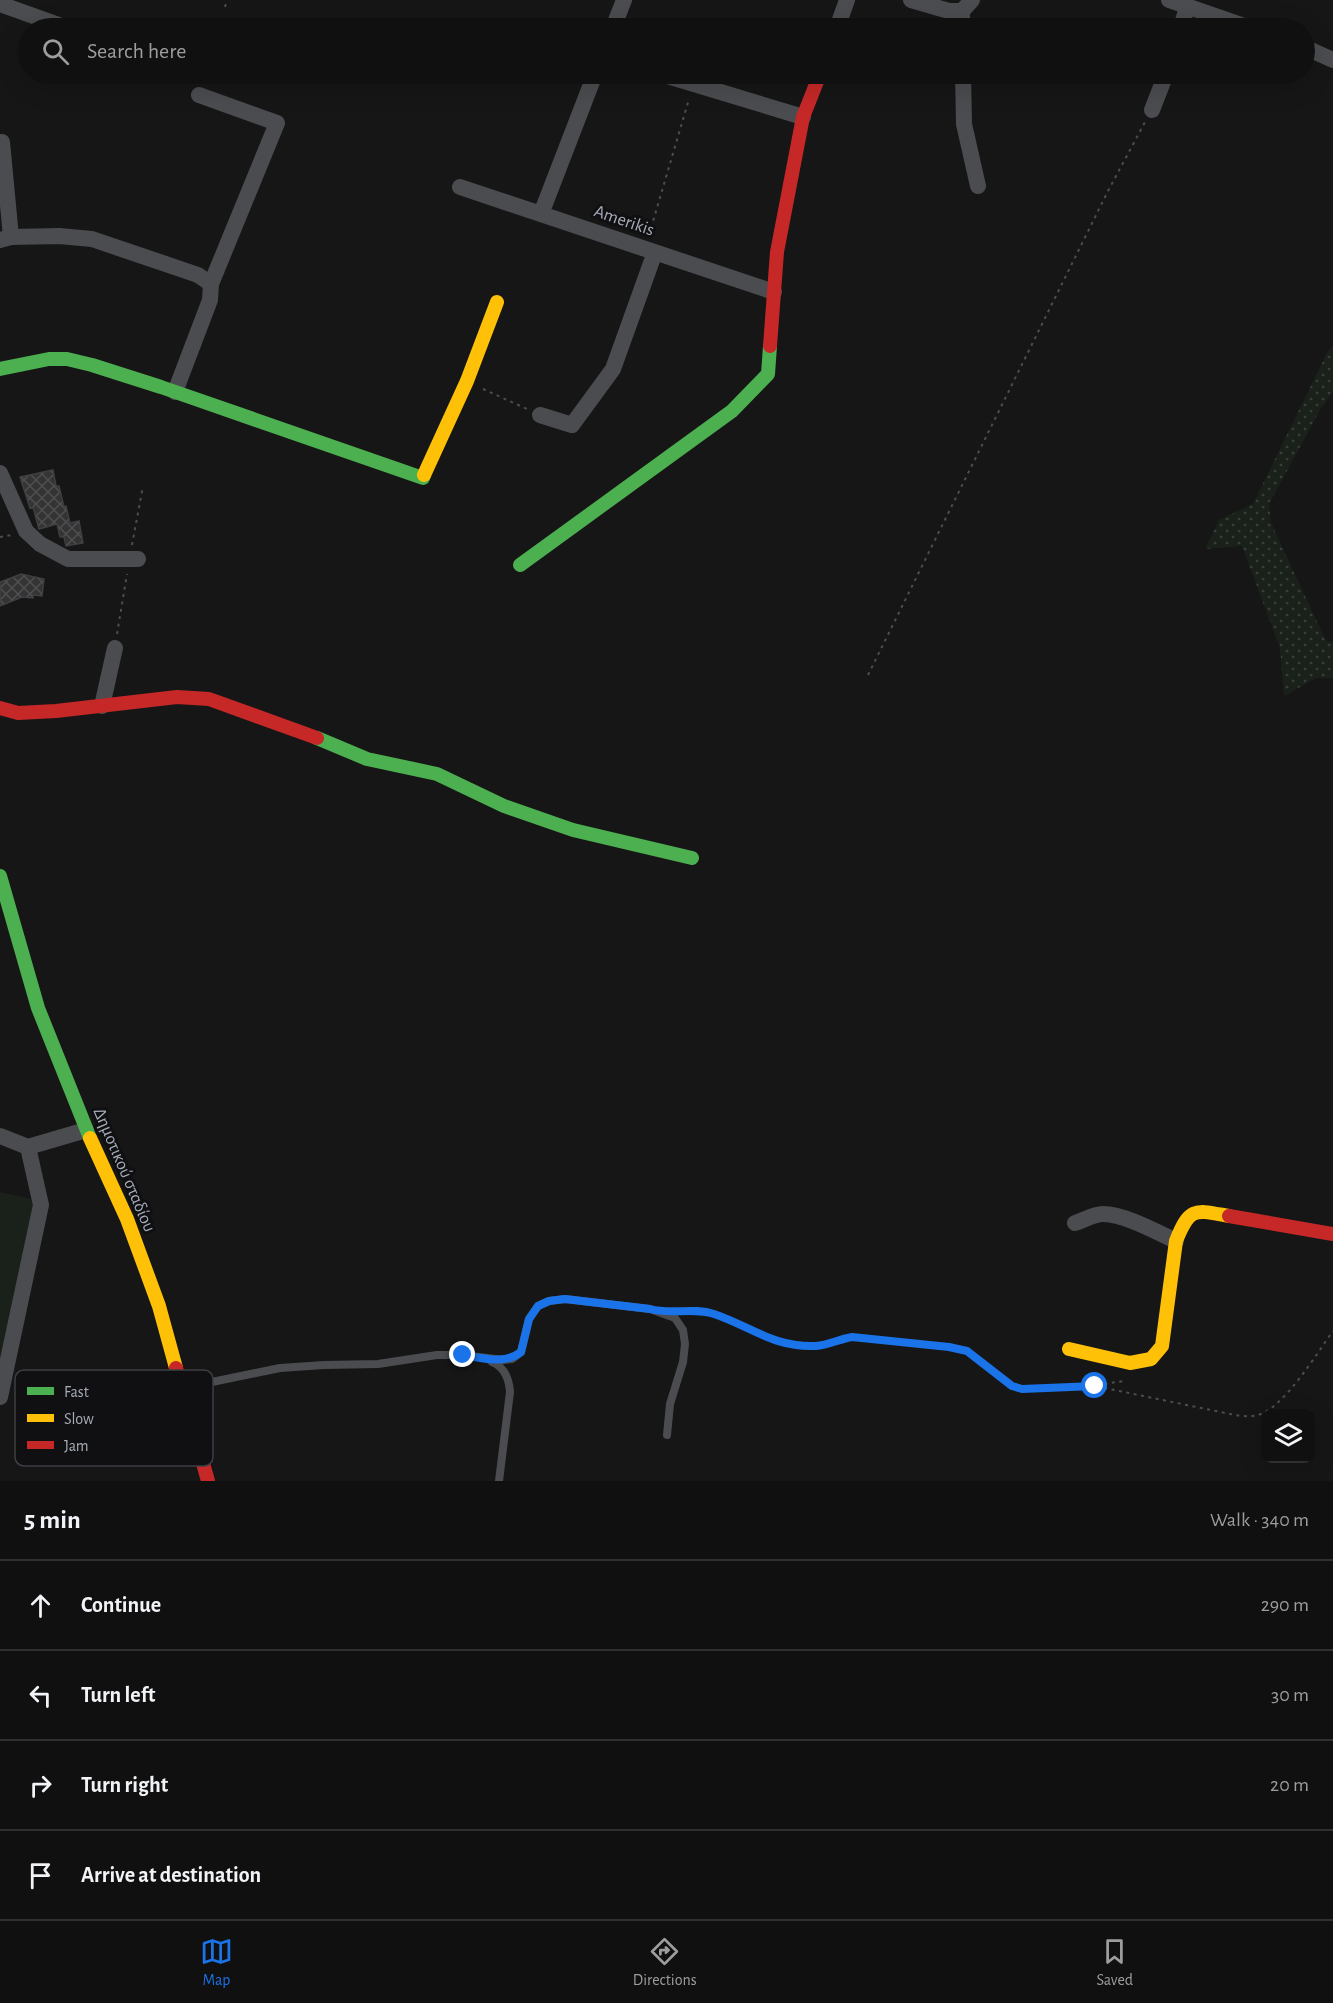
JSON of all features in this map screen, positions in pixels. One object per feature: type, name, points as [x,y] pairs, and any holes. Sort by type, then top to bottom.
[{"type":"street","points":[[617,18],[624,0]]},
{"type":"street","points":[[841,18],[847,0]]},
{"type":"street","points":[[911,0],[949,11],[967,6]]},
{"type":"street","points":[[1169,0],[1221,18]]},
{"type":"street","points":[[0,4],[39,18]]},
{"type":"street","points":[[1184,18],[1187,6]]},
{"type":"street","points":[[541,214],[591,84]]},
{"type":"street","points":[[694,84],[803,117]]},
{"type":"street","points":[[520,565],[732,411],[768,374],[777,252],[803,117],[816,84]]},
{"type":"street","points":[[963,84],[964,124],[978,186]]},
{"type":"street","points":[[1152,111],[1162,84]]},
{"type":"street","points":[[175,392],[210,300],[211,284],[278,123],[199,95]]},
{"type":"street","points":[[2,142],[5,238],[59,236],[92,239],[198,275],[211,284]]},
{"type":"street","name":"Amerikis","points":[[460,187],[774,292]]},
{"type":"street","points":[[540,415],[572,425],[613,369],[650,250]]},
{"type":"street","points":[[0,369],[49,359],[67,359],[175,392],[423,478],[467,381],[497,302]]},
{"type":"street","points":[[0,473],[26,531],[40,544],[68,559],[138,559]]},
{"type":"street","points":[[102,706],[115,648]]},
{"type":"street","points":[[0,708],[18,713],[177,698],[209,699],[303,732],[367,759],[437,774],[504,806],[573,830],[692,858]]},
{"type":"street","name":"Δημοτικού σταδίου","points":[[0,876],[38,1008],[86,1130],[131,1230],[159,1306],[178,1370]]},
{"type":"street","points":[[0,1136],[28,1147],[86,1130]]},
{"type":"street","points":[[0,1397],[41,1205],[28,1147]]},
{"type":"street","points":[[1069,1349],[1131,1363],[1151,1359],[1162,1346],[1176,1241],[1191,1214],[1199,1211],[1333,1234]]},
{"type":"street","points":[[1076,1223],[1103,1214],[1129,1220],[1176,1241]]},
{"type":"street","name":"Δημοτικού σταδίου","points":[[204,1466],[208,1481]]},
{"type":"lane","points":[[213,1382],[280,1368],[378,1364],[437,1355],[512,1359],[521,1352],[529,1319],[538,1306],[549,1301],[565,1299],[650,1309],[675,1318],[683,1330],[685,1344],[683,1362],[670,1404],[667,1435]]},
{"type":"lane","points":[[483,1358],[499,1365],[505,1371],[509,1383],[510,1392],[499,1481]]},
{"type":"path","points":[[225,6],[227,0]]},
{"type":"path","points":[[650,250],[694,84]]},
{"type":"path","points":[[868,675],[1107,190],[1152,111]]},
{"type":"path","points":[[467,381],[540,415]]},
{"type":"path","points":[[662,1312],[684,1310],[713,1313],[762,1336],[797,1346],[819,1346],[852,1337],[949,1347],[967,1351],[1012,1386],[1022,1389],[1095,1386],[1235,1415],[1256,1416],[1266,1413],[1286,1396],[1333,1331]]},
{"type":"shaded area","points":[[1333,346],[1333,392],[1320,410],[1269,504],[1271,523],[1326,641],[1333,642],[1333,678],[1316,678],[1284,696],[1280,648],[1242,546],[1205,549],[1219,520],[1253,504],[1328,351]]},
{"type":"shaded area","points":[[0,1192],[35,1200],[0,1368]]},
{"type":"building","points":[[53,470],[56,486],[59,486],[70,523],[79,521],[83,543],[66,546],[64,537],[60,537],[57,524],[39,529],[33,507],[30,508],[20,477]]},
{"type":"building","points":[[21,574],[44,579],[42,596],[22,597],[0,606],[0,582]]},
{"type":"traffic: fast","points":[[520,565],[732,411],[768,374],[770,346]]},
{"type":"traffic: fast","points":[[0,369],[49,359],[67,359],[92,365],[423,478],[424,475]]},
{"type":"traffic: fast","points":[[317,738],[367,759],[437,774],[504,806],[573,830],[692,858]]},
{"type":"traffic: fast","points":[[0,876],[38,1008],[90,1138]]},
{"type":"traffic: slow","points":[[424,475],[467,381],[497,302]]},
{"type":"traffic: slow","points":[[90,1138],[127,1219],[159,1306],[176,1368]]},
{"type":"traffic: slow","points":[[1069,1349],[1130,1363],[1151,1359],[1162,1346],[1176,1241],[1185,1221],[1195,1213],[1201,1212],[1229,1216]]},
{"type":"traffic: jam","points":[[770,346],[777,252],[803,117],[816,84]]},
{"type":"traffic: jam","points":[[0,708],[18,713],[56,711],[177,697],[209,699],[317,738]]},
{"type":"traffic: jam","points":[[1229,1216],[1333,1234]]},
{"type":"traffic: jam","points":[[204,1466],[208,1481]]},
{"type":"route","points":[[463,1355],[502,1360],[512,1359],[521,1352],[529,1319],[538,1306],[549,1301],[565,1299],[662,1312],[684,1310],[713,1313],[762,1336],[797,1346],[819,1346],[852,1337],[949,1347],[967,1351],[1012,1386],[1022,1389],[1095,1386]]}]
